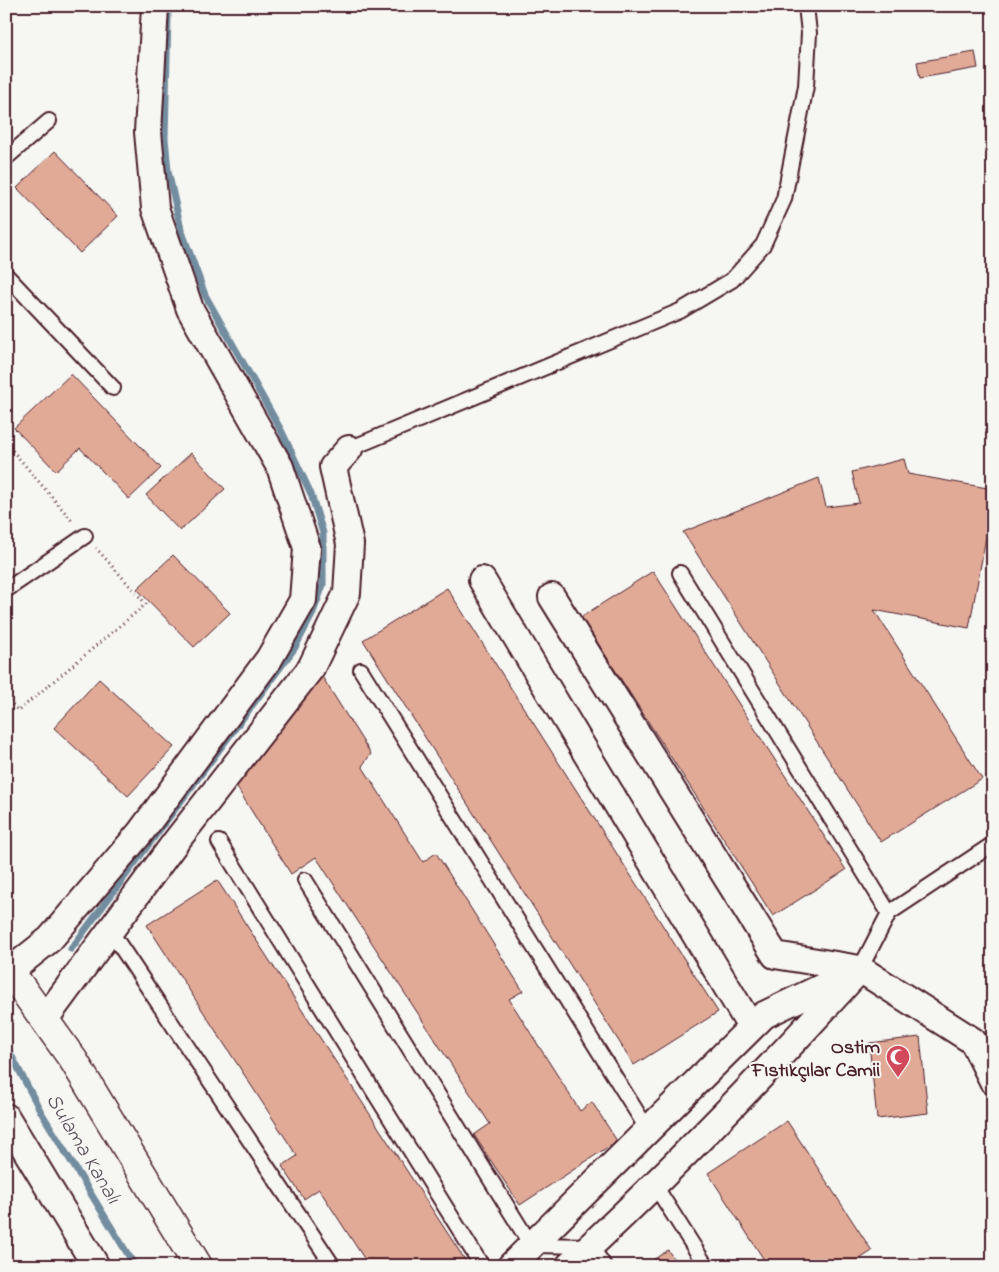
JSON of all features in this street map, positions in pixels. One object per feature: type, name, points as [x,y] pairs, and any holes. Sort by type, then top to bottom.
[{"type":"main road","points":[[7,972],[45,1019],[74,1061],[198,1266]]},
{"type":"street","points":[[7,972],[50,939],[140,833],[269,659],[303,600],[307,548],[280,467],[190,309],[155,208],[148,132],[155,6]]},
{"type":"street","points":[[45,1019],[177,840],[311,668],[347,593],[350,544],[333,466],[349,449]]},
{"type":"street","points":[[482,580],[751,1027]]},
{"type":"street","points":[[552,597],[775,955],[860,969],[973,1041],[993,1081]]},
{"type":"street","points":[[510,1266],[764,1015],[860,969]]},
{"type":"street","points":[[569,1266],[598,1256],[654,1184],[775,1061],[860,969]]},
{"type":"street","points":[[6,1117],[96,1266]]},
{"type":"lane","points":[[349,449],[680,311],[732,280],[763,244],[784,199],[806,86],[809,33],[806,6]]},
{"type":"lane","points":[[6,158],[49,121]]},
{"type":"lane","points":[[6,275],[113,388]]},
{"type":"lane","points":[[6,590],[86,536]]},
{"type":"lane","points":[[680,573],[889,913]]},
{"type":"lane","points":[[362,670],[648,1130]]},
{"type":"lane","points":[[219,842],[482,1266]]},
{"type":"lane","points":[[860,969],[889,913],[993,844]]},
{"type":"lane","points":[[305,880],[531,1245],[598,1256]]},
{"type":"lane","points":[[111,932],[333,1266]]},
{"type":"lane","points":[[654,1184],[706,1266]]},
{"type":"path","points":[[6,443],[146,604],[18,711],[6,697]]},
{"type":"building","points":[[975,52],[978,68],[920,78],[917,62]]},
{"type":"building","points":[[55,151],[118,216],[80,253],[17,188]]},
{"type":"building","points":[[71,374],[161,468],[129,499],[80,448],[56,471],[14,428]]},
{"type":"building","points":[[191,453],[225,489],[180,531],[146,495]]},
{"type":"building","points":[[904,459],[908,474],[993,489],[993,500],[969,628],[874,610],[982,779],[881,842],[683,532],[819,478],[826,507],[859,503],[852,472]]},
{"type":"building","points":[[173,555],[230,613],[194,647],[137,589]]},
{"type":"building","points":[[653,571],[846,870],[773,916],[581,617]]},
{"type":"building","points":[[447,588],[718,1012],[634,1065],[363,640]]},
{"type":"building","points":[[321,675],[371,754],[362,766],[423,862],[436,853],[523,991],[509,999],[580,1111],[592,1102],[617,1141],[520,1205],[474,1135],[490,1124],[316,857],[291,874],[236,786]]},
{"type":"building","points":[[99,679],[174,747],[128,796],[54,728]]},
{"type":"building","points":[[217,880],[469,1266],[369,1266],[319,1189],[304,1199],[282,1166],[297,1156],[147,925]]},
{"type":"building","name":"Ostim Fıstıkçılar Camii","points":[[920,1037],[928,1113],[877,1119],[869,1043]]},
{"type":"building","points":[[787,1121],[872,1251],[849,1266],[768,1266],[708,1173]]},
{"type":"building","points":[[668,1250],[678,1266],[644,1266]]},
{"type":"waterway","points":[[71,949],[294,649],[312,615],[323,585],[323,533],[311,494],[282,432],[205,295],[181,229],[168,171],[165,138],[168,14]]},
{"type":"waterway","name":"Sulama Kanalı","points":[[7,1047],[41,1112],[135,1266]]},
{"type":"place","name":"Ostim Fıstıkçılar Camii","points":[[898,1078]]}]
